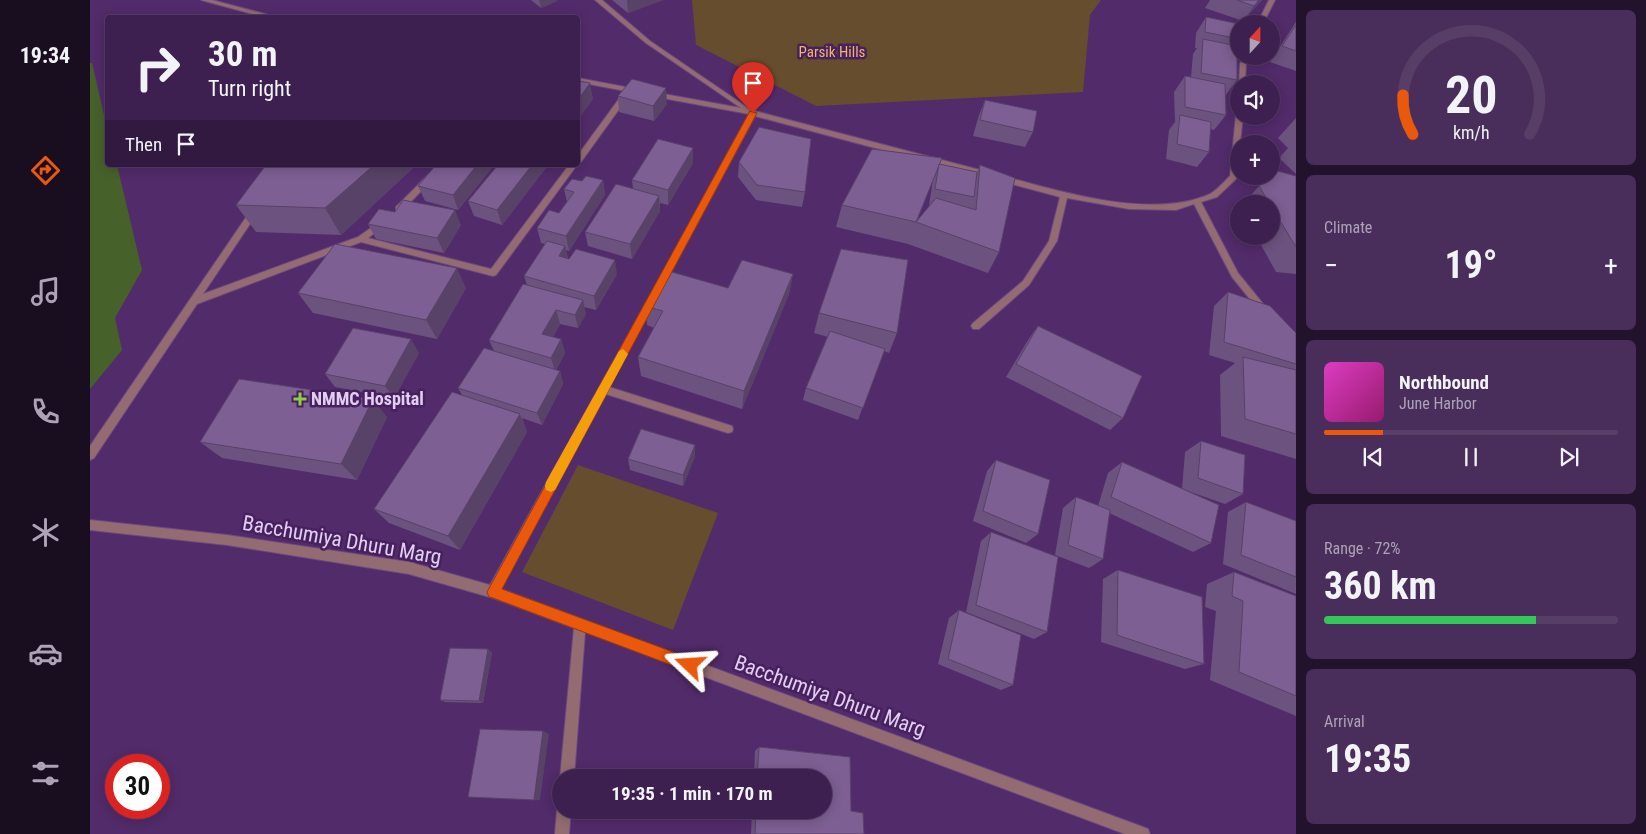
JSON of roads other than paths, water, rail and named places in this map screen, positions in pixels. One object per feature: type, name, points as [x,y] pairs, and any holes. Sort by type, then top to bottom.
[{"type":"street","points":[[204,0],[265,15]]},
{"type":"street","points":[[598,0],[648,42],[753,113]]},
{"type":"street","points":[[1264,15],[1272,0]]},
{"type":"street","points":[[580,80],[753,113],[1064,195],[1129,206],[1176,207],[1214,195],[1234,177],[1238,125]]},
{"type":"street","points":[[580,157],[630,90]]},
{"type":"street","points":[[493,592],[753,113]]},
{"type":"street","points":[[195,301],[361,239],[403,206],[440,167]]},
{"type":"street","points":[[361,239],[492,273],[572,167]]},
{"type":"street","points":[[976,326],[1026,283],[1052,241],[1064,195]]},
{"type":"street","points":[[1196,201],[1235,275],[1270,318]]},
{"type":"street","points":[[90,455],[260,204]]},
{"type":"street","points":[[603,390],[728,429]]},
{"type":"street","name":"Bacchumiya Dhuru Marg","points":[[90,525],[226,540],[409,568],[493,592],[1143,834]]},
{"type":"street","points":[[568,769],[580,625]]},
{"type":"street","points":[[562,834],[563,819]]},
{"type":"place","name":"NMMC Hospital","points":[[300,399]]},
{"type":"park label","name":"Parsik Hills","points":[[832,52]]}]
